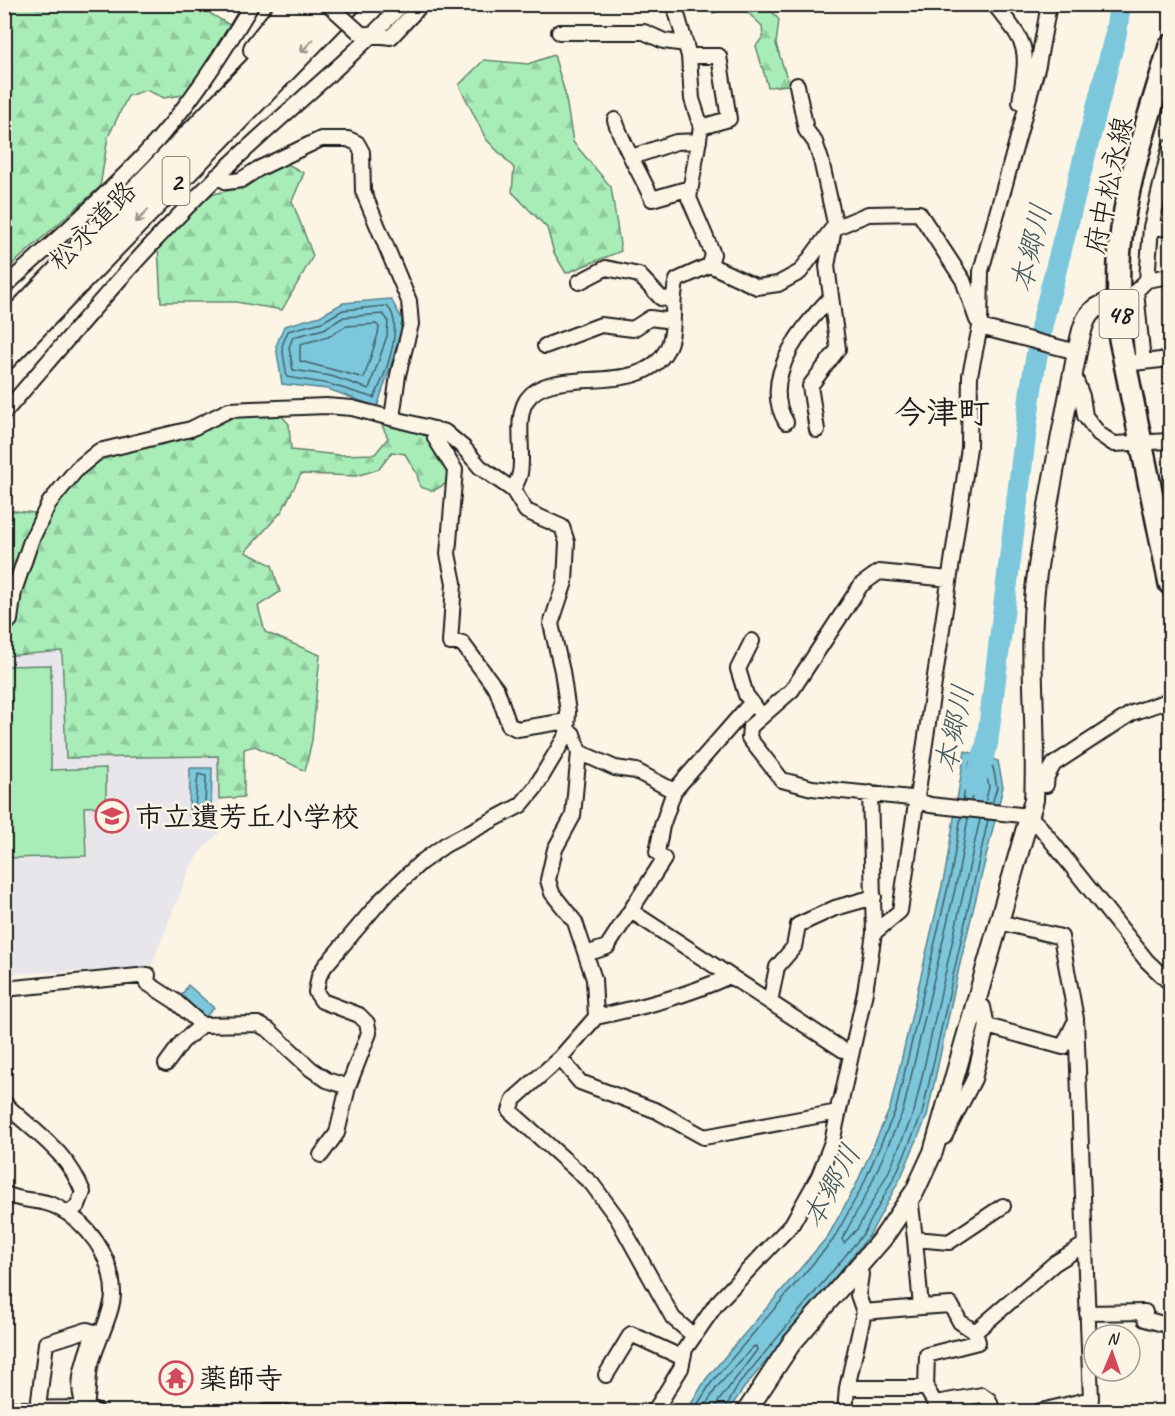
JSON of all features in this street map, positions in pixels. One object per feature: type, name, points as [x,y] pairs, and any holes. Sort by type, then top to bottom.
[{"type":"highway","points":[[154,174],[292,4]]},
{"type":"highway","name":"松永道路","points":[[4,329],[318,4]]},
{"type":"highway","name":"松永道路","points":[[4,358],[348,4]]},
{"type":"main road","name":"府中松永線","points":[[1170,46],[1132,179],[1120,247],[1118,300],[1120,339],[1134,363],[1141,444],[1170,584]]},
{"type":"street","points":[[4,287],[142,157],[186,105],[216,64],[252,4]]},
{"type":"street","points":[[328,4],[366,34],[391,37],[422,4]]},
{"type":"street","points":[[4,413],[158,236],[217,176],[366,34],[402,4]]},
{"type":"street","points":[[674,4],[687,50],[692,99],[700,134],[689,198],[713,254],[710,265]]},
{"type":"street","points":[[874,933],[900,911],[924,804],[950,579],[969,448],[970,375],[980,327],[981,272],[1019,132],[1022,113],[1027,55],[1020,36],[994,4]]},
{"type":"street","points":[[1022,113],[1038,65],[1049,4]]},
{"type":"street","points":[[559,32],[644,32],[687,50],[719,56],[729,119],[700,134],[632,157]]},
{"type":"street","points":[[513,490],[520,475],[523,413],[526,400],[544,385],[633,376],[656,364],[672,337],[673,300],[677,280],[710,265],[757,287],[778,284],[800,272],[832,229],[835,222],[821,160],[815,142],[806,130],[797,85]]},
{"type":"street","points":[[615,120],[623,146],[632,157],[652,199],[690,188]]},
{"type":"street","points":[[217,176],[227,182],[242,180],[258,169],[321,139],[348,139],[357,143],[362,152],[363,191],[409,301],[411,324],[398,375],[392,418]]},
{"type":"street","points":[[1147,280],[1151,227],[1170,147]]},
{"type":"street","points":[[832,229],[868,214],[919,213],[963,280],[980,327]]},
{"type":"street","points":[[1151,227],[1170,229]]},
{"type":"street","points":[[817,430],[810,387],[838,349],[827,266],[833,244],[832,229]]},
{"type":"street","points":[[579,282],[606,268],[639,275],[661,298],[673,300]]},
{"type":"street","points":[[1170,276],[1147,280],[1136,291],[1134,363],[1170,359]]},
{"type":"street","points":[[786,422],[777,395],[778,380],[804,324],[830,298]]},
{"type":"street","points":[[746,1412],[791,1344],[883,1238],[907,1203],[933,1152],[1034,800],[1032,642],[1036,582],[1073,373],[1071,351],[1085,317],[1100,303],[1118,300]]},
{"type":"street","points":[[545,346],[601,325],[633,329],[650,318],[672,321]]},
{"type":"street","points":[[980,327],[1071,351]]},
{"type":"street","points":[[1073,373],[1082,396],[1085,416],[1099,434],[1114,444],[1170,441]]},
{"type":"street","points":[[4,627],[10,620],[14,591],[31,541],[49,503],[78,469],[99,451],[191,429],[229,410],[326,406],[352,408],[445,432],[465,448],[480,467],[513,490],[526,511],[562,527],[567,542],[565,582],[551,624],[562,671],[567,727],[535,788],[521,805],[507,815],[445,845],[420,863],[382,899],[319,976],[315,992],[322,1001],[359,1015],[367,1023],[369,1033],[348,1087],[337,1133],[321,1155]]},
{"type":"street","points":[[435,429],[435,438],[455,470],[448,554],[454,583],[450,643],[462,643],[496,690],[510,725],[517,729],[567,727]]},
{"type":"street","points":[[950,579],[879,572],[861,585],[792,690],[750,727],[749,738],[782,780],[812,788],[911,798],[924,804],[1029,816],[1147,961],[1170,983]]},
{"type":"street","points":[[752,641],[738,669],[751,703],[764,715]]},
{"type":"street","points":[[1035,783],[1046,785],[1047,776],[1054,764],[1132,713],[1170,700]]},
{"type":"street","points":[[586,954],[607,947],[664,858],[657,852],[662,826],[674,791],[751,703]]},
{"type":"street","points":[[567,727],[573,734],[579,752],[573,816],[555,849],[548,880],[552,893],[575,922],[594,979],[596,1017]]},
{"type":"street","points":[[579,752],[615,768],[636,771],[674,791]]},
{"type":"street","points":[[654,1412],[681,1368],[685,1349],[717,1303],[792,1224],[819,1176],[832,1142],[866,992],[874,933],[870,793]]},
{"type":"street","points":[[770,1002],[777,967],[794,947],[798,925],[835,908],[874,897]]},
{"type":"street","points":[[631,911],[843,1050]]},
{"type":"street","points":[[999,922],[1060,937],[1076,1019],[1091,1405],[1037,1412]]},
{"type":"street","points":[[4,989],[148,975],[147,983],[153,989],[175,1001],[202,1025]]},
{"type":"street","points":[[694,1336],[673,1318],[618,1219],[592,1184],[510,1110],[514,1099],[560,1058],[596,1017],[648,1006],[689,994],[730,975]]},
{"type":"street","points":[[838,1112],[843,1050],[866,992]]},
{"type":"street","points":[[933,1152],[940,1152],[948,1126],[974,1079],[987,1026],[983,1007],[975,1004]]},
{"type":"street","points":[[987,1026],[1064,1047],[1076,1019]]},
{"type":"street","points":[[166,1064],[182,1042],[202,1025],[258,1024],[269,1030],[311,1069],[327,1080],[348,1087]]},
{"type":"street","points":[[560,1058],[580,1082],[657,1111],[704,1137],[838,1112]]},
{"type":"street","points":[[6,1106],[48,1141],[77,1178],[83,1192],[78,1205],[69,1214]]},
{"type":"street","points":[[4,1193],[17,1200],[55,1205],[87,1230],[102,1250],[113,1294],[90,1367],[92,1410]]},
{"type":"street","points":[[907,1203],[911,1205],[921,1307]]},
{"type":"street","points":[[915,1239],[949,1242],[1003,1206]]},
{"type":"street","points":[[975,1332],[1055,1263],[1084,1245]]},
{"type":"street","points":[[844,1412],[864,1312],[858,1295],[861,1274],[856,1269]]},
{"type":"street","points":[[864,1312],[951,1305],[960,1322],[975,1332],[978,1342],[927,1355],[926,1389],[935,1403],[982,1395],[989,1400],[993,1412]]},
{"type":"street","points":[[1087,1313],[1145,1312],[1145,1319],[1170,1326]]},
{"type":"street","points":[[39,1408],[46,1343],[87,1330],[94,1332],[83,1369],[80,1398],[92,1410]]},
{"type":"street","points":[[606,1375],[631,1334],[683,1358]]},
{"type":"street","points":[[847,1388],[926,1389]]},
{"type":"street","points":[[4,1409],[92,1410]]},
{"type":"street","points":[[265,1412],[287,1412]]},
{"type":"street","points":[[387,1412],[438,1412]]},
{"type":"shaded area","name":"市立遺芳丘小学校","points":[[62,651],[66,758],[218,756],[219,833],[200,852],[190,868],[152,964],[139,969],[8,974],[5,969],[4,656]]},
{"type":"green space","points":[[5,5],[206,5],[211,14],[233,27],[189,94],[164,98],[146,90],[128,96],[108,137],[100,187],[5,271]]},
{"type":"green space","points":[[698,5],[740,5],[713,13]]},
{"type":"green space","points":[[740,5],[767,5],[779,20],[776,44],[789,85],[768,87],[756,46],[763,37],[762,26]]},
{"type":"green space","points":[[554,55],[565,93],[573,142],[611,187],[621,251],[566,273],[554,253],[547,228],[512,192],[514,168],[486,139],[459,85],[484,60],[528,64]]},
{"type":"green space","points":[[282,161],[304,173],[292,201],[313,256],[282,310],[236,302],[161,302],[158,246],[205,196],[235,189]]},
{"type":"green space","points":[[278,412],[289,424],[291,450],[339,455],[375,454],[388,438],[377,415],[421,428],[448,469],[447,483],[433,491],[420,487],[417,474],[405,454],[392,452],[379,469],[356,476],[301,474],[282,511],[245,552],[272,565],[280,592],[258,606],[265,632],[320,655],[312,740],[305,771],[255,746],[244,749],[244,797],[219,799],[218,756],[66,758],[62,651],[5,656],[5,635],[11,624],[33,541],[58,497],[102,453],[231,416]]},
{"type":"green space","points":[[5,510],[35,513],[17,559],[5,604]]},
{"type":"green space","points":[[51,665],[51,770],[106,768],[106,806],[84,807],[86,856],[10,858],[4,853],[5,666]]},
{"type":"water","points":[[391,299],[402,319],[400,338],[377,407],[328,389],[282,384],[276,346],[284,326],[320,316],[343,303]]},
{"type":"water","points":[[965,751],[998,761],[1003,787],[959,968],[927,1116],[901,1177],[869,1236],[744,1388],[728,1411],[686,1412],[706,1379],[828,1236],[856,1185],[890,1108],[945,873]]},
{"type":"water","points":[[190,768],[212,768],[211,815],[189,815]]},
{"type":"water","points":[[188,985],[214,1008],[204,1018],[180,998]]},
{"type":"waterway","name":"本郷川","points":[[974,786],[987,744],[1031,389],[1042,324],[1116,33],[1120,4]]},
{"type":"place","name":"市立遺芳丘小学校","points":[[112,816]]},
{"type":"place","name":"薬師寺","points":[[176,1378]]},
{"type":"district","name":"今津町","points":[[942,412]]}]
